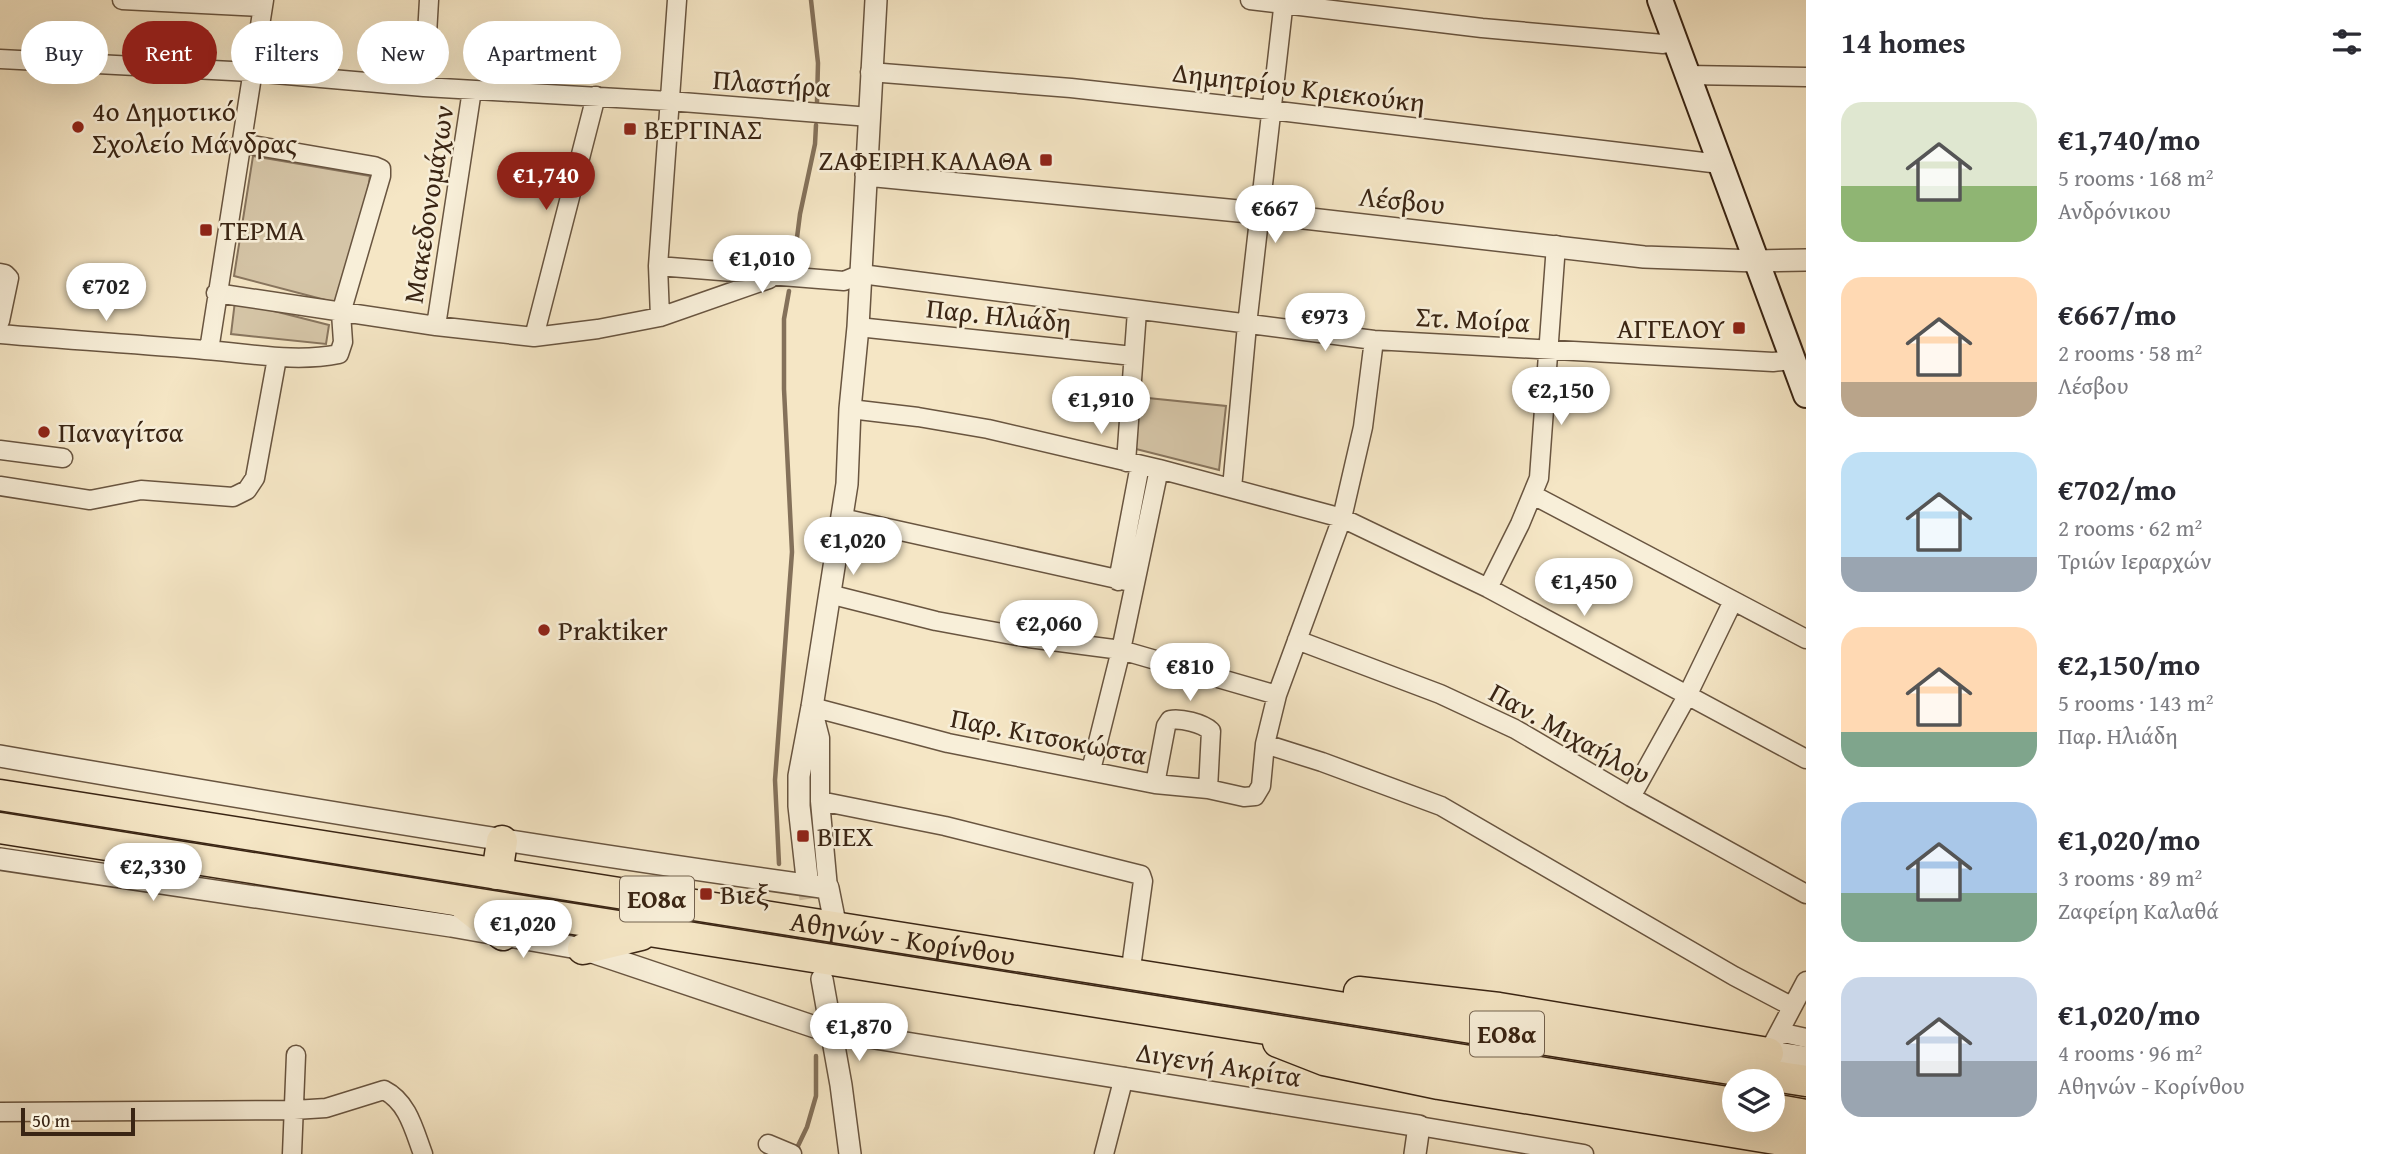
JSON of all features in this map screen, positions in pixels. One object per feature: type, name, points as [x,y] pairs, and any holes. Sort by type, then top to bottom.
[{"type":"highway","name":"Αθηνών - Κορίνθου","points":[[0,795],[1806,1081]]},
{"type":"highway","name":"Αθηνών - Κορίνθου","points":[[0,828],[1722,1101]]},
{"type":"highway","points":[[497,874],[502,841]]},
{"type":"highway","points":[[458,900],[503,935]]},
{"type":"highway","points":[[583,948],[654,931]]},
{"type":"highway","points":[[1208,987],[1301,986],[1443,1001],[1773,1043]]},
{"type":"highway","points":[[1227,1021],[1324,1060],[1439,1084],[1806,1144]]},
{"type":"highway","points":[[1785,1111],[1806,1115]]},
{"type":"main road","points":[[1660,0],[1806,395]]},
{"type":"main road","points":[[1773,1043],[1806,1059]]},
{"type":"street","points":[[122,0],[263,4]]},
{"type":"street","points":[[424,87],[429,0]]},
{"type":"street","points":[[660,317],[658,266],[677,0]]},
{"type":"street","points":[[807,878],[799,806],[799,775],[813,707],[847,484],[876,0]]},
{"type":"street","points":[[1250,0],[1552,34],[1663,44],[1675,40]]},
{"type":"street","points":[[1232,488],[1247,324],[1284,2]]},
{"type":"street","name":"Πλαστήρα","points":[[0,59],[231,71]]},
{"type":"street","name":"Δημητρίου Κριεκούκη","points":[[870,72],[1070,88],[1720,164]]},
{"type":"street","points":[[1687,75],[1806,77]]},
{"type":"street","name":"Πλαστήρα","points":[[343,80],[870,117]]},
{"type":"street","points":[[209,350],[249,84]]},
{"type":"street","name":"Μακεδονομάχων","points":[[436,326],[472,90]]},
{"type":"street","points":[[534,337],[596,96]]},
{"type":"street","points":[[0,334],[209,350],[277,358],[339,354],[342,342],[341,313],[364,239],[381,169],[240,143]]},
{"type":"street","name":"Λέσβου","points":[[866,176],[1259,213],[1644,257],[1806,260]]},
{"type":"street","points":[[1488,588],[1534,495],[1539,478],[1556,245]]},
{"type":"street","name":"Στ. Μοίρα","points":[[658,266],[844,281],[861,274],[1374,340],[1773,362],[1793,360]]},
{"type":"street","points":[[0,273],[9,278],[0,321]]},
{"type":"street","points":[[216,293],[341,313],[534,337],[598,329],[660,317],[776,277]]},
{"type":"street","points":[[1091,770],[1121,650],[1133,463],[1133,356],[1137,311]]},
{"type":"street","name":"Παρ. Ηλιάδη","points":[[858,327],[1133,356]]},
{"type":"street","points":[[1374,340],[1363,427],[1342,518],[1277,695],[1265,744],[1441,806],[1701,957],[1791,1006]]},
{"type":"street","points":[[0,486],[90,500],[141,491],[233,497],[247,490],[255,478],[277,358]]},
{"type":"street","points":[[850,409],[988,429],[1159,469],[1342,518],[1488,588],[1806,759]]},
{"type":"street","points":[[0,450],[63,458]]},
{"type":"street","points":[[1127,582],[1159,469]]},
{"type":"street","points":[[1534,495],[1806,639]]},
{"type":"street","points":[[842,519],[1127,582]]},
{"type":"street","points":[[829,594],[936,621],[1029,638],[1121,650],[1277,695]]},
{"type":"street","points":[[1631,797],[1687,696],[1733,601]]},
{"type":"street","name":"Παν. Μιχαήλου","points":[[1297,640],[1482,712],[1806,894]]},
{"type":"street","points":[[813,707],[820,738],[820,800],[828,888],[836,928]]},
{"type":"street","name":"Παρ. Κιτσοκώστα","points":[[813,707],[948,743],[1155,784],[1208,789],[1244,797],[1255,796],[1261,786],[1265,744]]},
{"type":"street","points":[[1155,784],[1166,726],[1170,720],[1175,719],[1206,727],[1211,731],[1208,789]]},
{"type":"street","points":[[0,756],[502,841],[828,888]]},
{"type":"street","points":[[820,800],[945,825],[1140,875],[1143,881],[1130,975]]},
{"type":"street","name":"Διγενή Ακρίτα","points":[[0,859],[583,948],[818,1028],[1584,1154]]},
{"type":"street","points":[[822,979],[850,1154]]},
{"type":"street","points":[[1773,1043],[1806,981]]},
{"type":"street","points":[[1773,1043],[1806,1038]]},
{"type":"street","points":[[292,1154],[296,1055]]},
{"type":"street","points":[[1104,1154],[1124,1077]]},
{"type":"street","points":[[0,1112],[294,1110],[326,1108],[384,1090],[397,1097],[411,1121],[423,1154]]},
{"type":"street","points":[[1415,1154],[1419,1126]]},
{"type":"shaded area","points":[[253,156],[370,176],[361,238],[337,303],[234,276]]},
{"type":"shaded area","points":[[235,301],[329,325],[326,344],[231,334]]},
{"type":"shaded area","points":[[1138,397],[1226,406],[1219,470],[1132,448]]},
{"type":"shaded area","points":[[0,808],[1722,1082],[1722,1087],[0,813]]},
{"type":"waterway","points":[[811,0],[818,63],[817,102]]},
{"type":"waterway","points":[[793,269],[816,125]]},
{"type":"waterway","points":[[779,864],[775,780],[792,552],[784,389],[784,319],[789,291]]},
{"type":"waterway","points":[[796,1150],[807,1127],[816,1096],[816,1056]]},
{"type":"tunnel","points":[[807,878],[820,970]]},
{"type":"place","name":"4ο Δημοτικό Σχολείο Μάνδρας","points":[[78,127]]},
{"type":"place","name":"ΒΕΡΓΙΝΑΣ","points":[[630,129]]},
{"type":"place","name":"ΖΑΦΕΙΡΗ ΚΑΛΑΘΑ","points":[[1046,160]]},
{"type":"place","name":"ΤΕΡΜΑ","points":[[206,230]]},
{"type":"place","name":"ΑΓΓΕΛΟΥ","points":[[1739,328]]},
{"type":"place","name":"Παναγίτσα","points":[[44,432]]},
{"type":"place","name":"Praktiker","points":[[544,630]]},
{"type":"place","name":"ΒΙΕΧ","points":[[803,836]]},
{"type":"place","name":"Βιεξ","points":[[706,894]]}]
